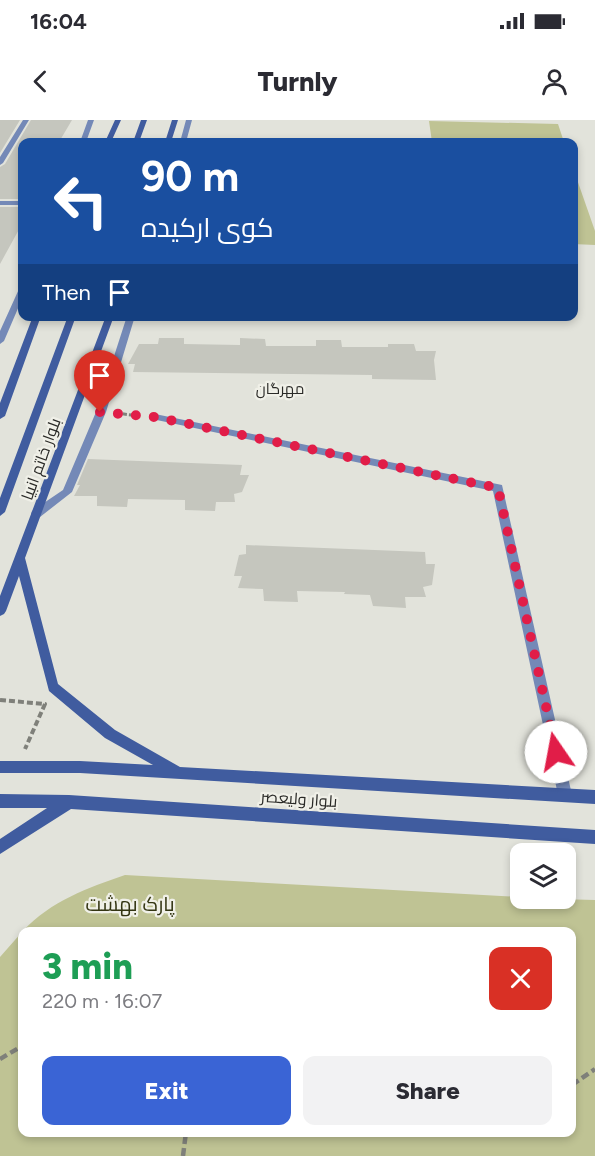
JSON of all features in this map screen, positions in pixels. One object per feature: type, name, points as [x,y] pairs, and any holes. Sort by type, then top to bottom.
[{"type":"main road","points":[[110,138],[118,120]]},
{"type":"main road","points":[[137,138],[144,120]]},
{"type":"main road","points":[[169,138],[175,120]]},
{"type":"main road","points":[[0,416],[35,321]]},
{"type":"main road","name":"بلوار خاتم انبیا","points":[[0,512],[70,321]]},
{"type":"main road","name":"بلوار خاتم انبیا","points":[[0,611],[5,586],[20,558],[108,321]]},
{"type":"main road","points":[[20,558],[53,687],[110,734],[179,772]]},
{"type":"main road","name":"بلوار ولیعصر","points":[[0,767],[81,766],[595,797]]},
{"type":"main road","name":"بلوار ولیعصر","points":[[0,801],[69,802],[595,837]]},
{"type":"main road","points":[[0,847],[69,802]]},
{"type":"street","points":[[0,163],[26,120]]},
{"type":"street","points":[[84,138],[91,120]]},
{"type":"street","points":[[184,138],[189,120]]},
{"type":"street","points":[[0,203],[18,204]]},
{"type":"street","points":[[0,341],[18,300]]},
{"type":"street","points":[[36,514],[67,492],[100,412],[129,321]]},
{"type":"street","points":[[155,417],[498,488],[565,795]]},
{"type":"path","points":[[100,412],[155,417]]},
{"type":"path","points":[[0,700],[45,704],[18,767]]},
{"type":"path","points":[[0,1059],[18,1048]]},
{"type":"path","points":[[576,1082],[595,1069]]},
{"type":"path","points":[[183,1156],[185,1137]]},
{"type":"green space","points":[[429,121],[558,124],[563,138],[431,138]]},
{"type":"green space","points":[[578,182],[595,231],[595,245],[578,244]]},
{"type":"green space","name":"پارک بهشت","points":[[125,875],[510,896],[510,909],[576,909],[576,899],[595,900],[595,1156],[0,1156],[0,957],[18,937],[18,1137],[576,1137],[576,927],[27,927],[45,911],[70,897]]},
{"type":"building","points":[[0,120],[20,120],[0,153]]},
{"type":"building","points":[[31,120],[72,120],[61,138],[20,138]]},
{"type":"building","points":[[18,142],[18,199],[0,199],[0,167],[5,164]]},
{"type":"building","points":[[0,207],[18,207],[18,231],[0,264]]},
{"type":"building","points":[[159,338],[184,338],[184,344],[240,345],[240,338],[265,339],[266,346],[316,346],[316,340],[341,340],[342,347],[388,347],[388,344],[414,344],[416,351],[436,351],[434,360],[436,380],[372,379],[372,375],[133,372],[135,364],[128,364],[139,344],[158,344]]},
{"type":"building","points":[[88,459],[242,465],[240,475],[249,475],[242,492],[234,494],[235,502],[216,502],[215,511],[185,510],[185,500],[128,499],[127,507],[97,506],[97,496],[74,496]]},
{"type":"building","points":[[246,545],[425,552],[426,564],[435,564],[432,585],[423,587],[426,597],[405,597],[406,608],[373,606],[370,595],[344,594],[345,592],[297,591],[298,602],[264,601],[263,589],[238,588],[242,576],[234,576],[239,555],[246,554]]},
{"type":"district","name":"مهرگان","points":[[280,389]]},
{"type":"route","points":[[100,412],[155,417],[498,488],[556,752]]}]
